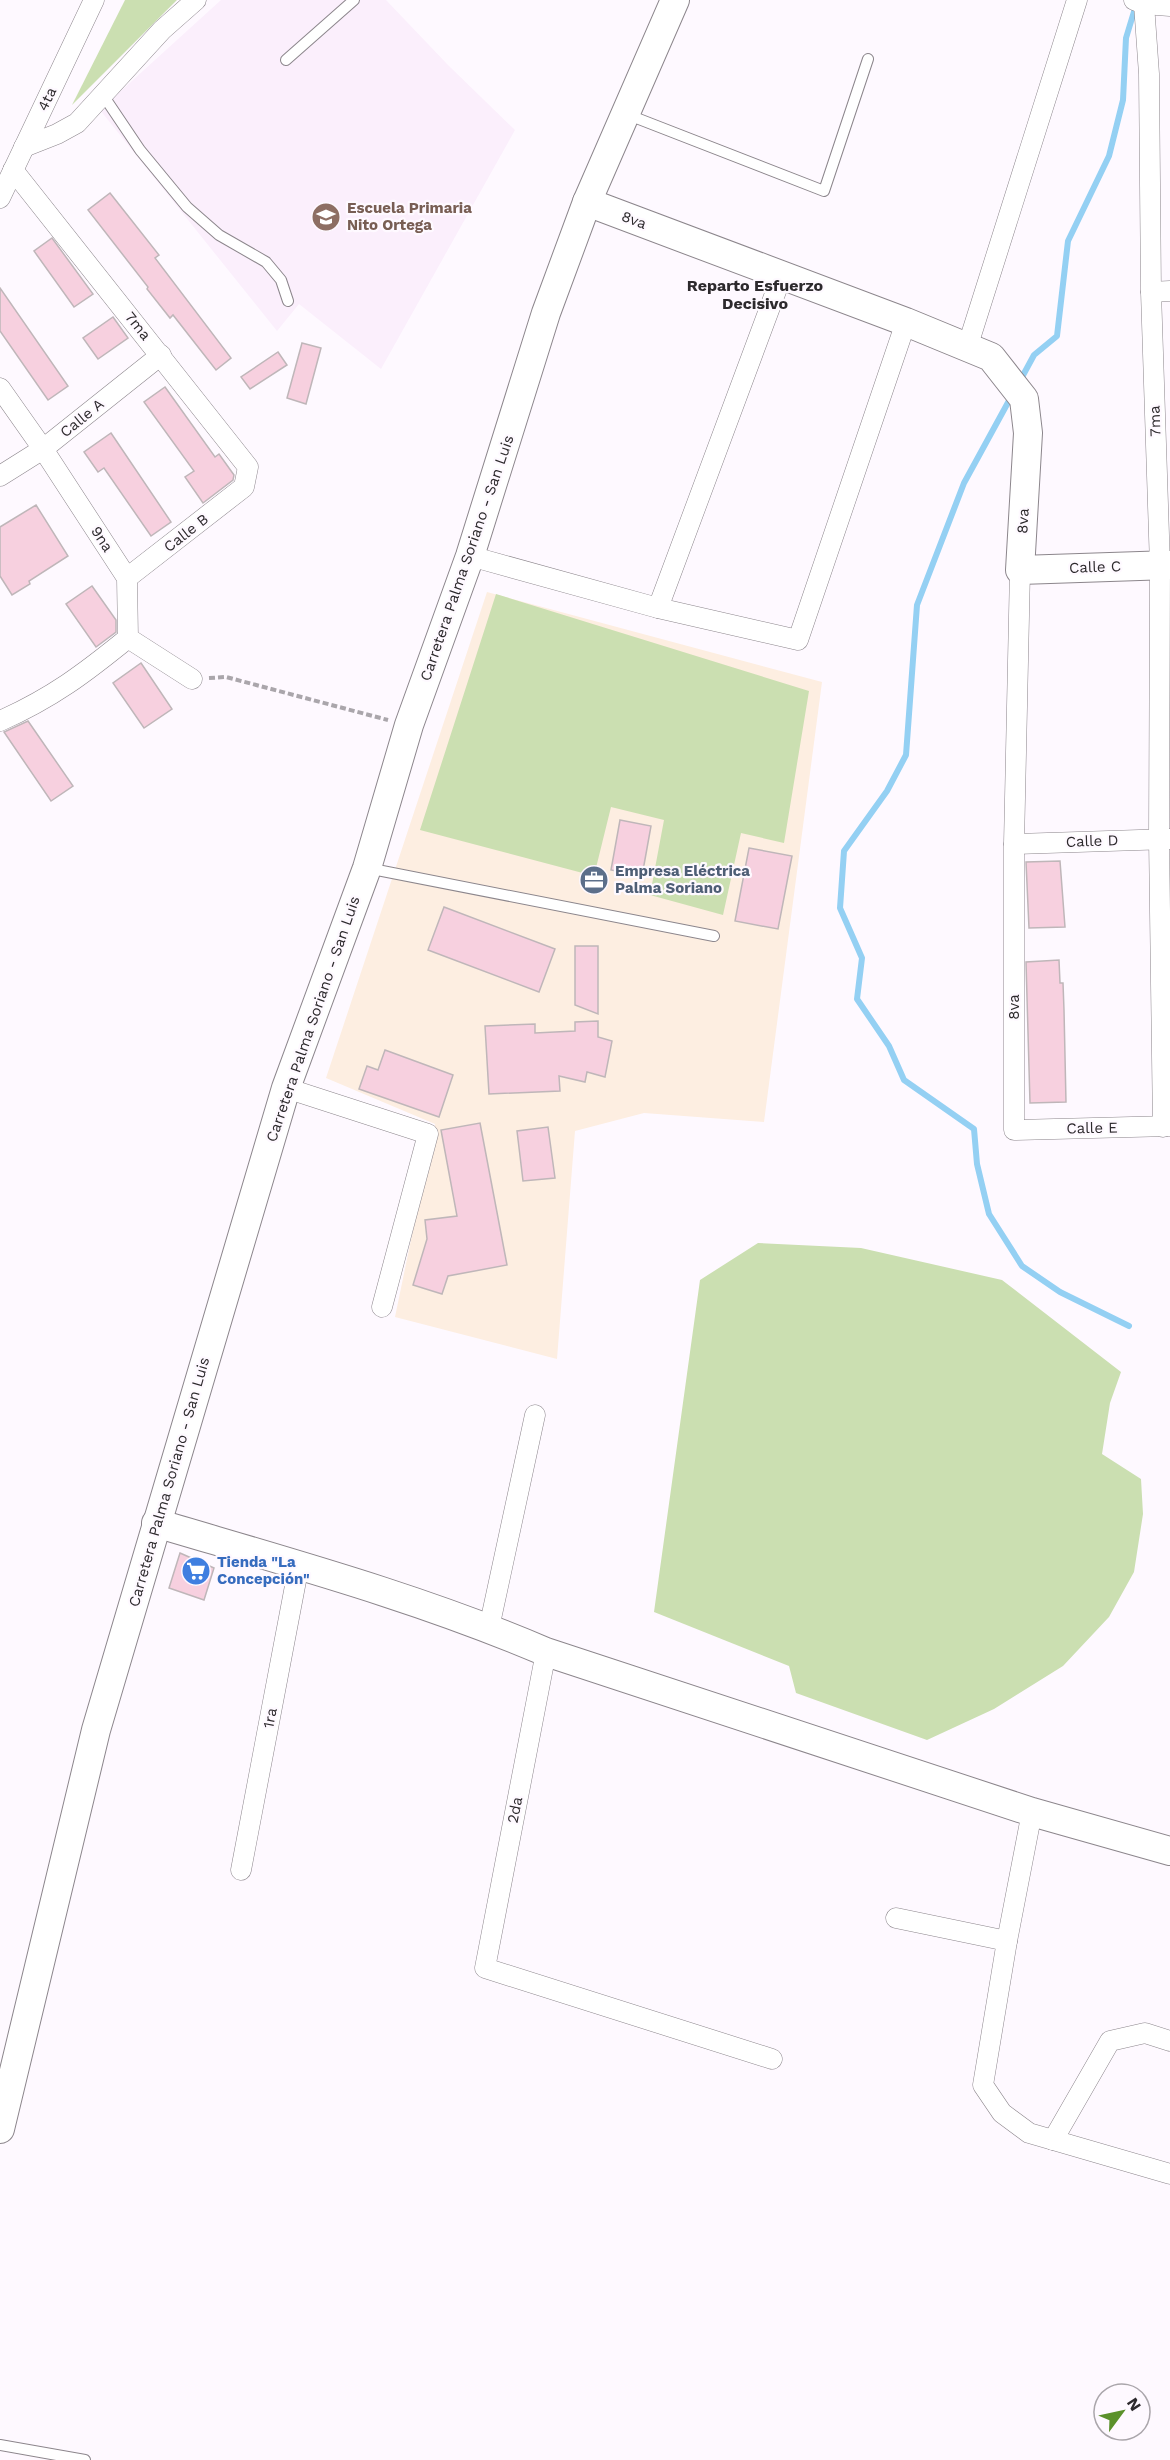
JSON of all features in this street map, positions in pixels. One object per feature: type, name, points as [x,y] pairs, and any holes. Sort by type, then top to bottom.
[{"type":"main road","name":"Carretera Palma Soriano - San Luis","points":[[0,2128],[96,1730],[285,1088],[367,868],[409,725],[470,556],[546,314],[587,202],[675,0]]},
{"type":"main road","name":"8va","points":[[587,202],[906,322],[991,357],[1024,399],[1028,433],[1020,570]]},
{"type":"main road","name":"Calle C","points":[[1020,570],[1165,566]]},
{"type":"main road","points":[[156,1523],[299,1565],[489,1628],[546,1652],[1032,1812],[1170,1851]]},
{"type":"street","name":"4ta","points":[[0,198],[94,0]]},
{"type":"street","points":[[24,147],[77,123],[162,30],[196,0]]},
{"type":"street","points":[[967,348],[1077,0]]},
{"type":"street","points":[[1140,2],[1170,6]]},
{"type":"street","name":"7ma","points":[[1140,2],[1149,74],[1161,292],[1165,566],[1167,1126]]},
{"type":"street","name":"7ma","points":[[13,170],[248,467],[244,487]]},
{"type":"street","points":[[658,608],[782,275]]},
{"type":"street","points":[[470,556],[658,608],[798,640],[906,322]]},
{"type":"street","name":"Calle A","points":[[0,476],[43,449],[161,355]]},
{"type":"street","name":"9na","points":[[0,388],[128,578]]},
{"type":"street","name":"Calle B","points":[[128,578],[244,487]]},
{"type":"street","name":"8va","points":[[1014,1130],[1014,844],[1020,570]]},
{"type":"street","points":[[128,578],[128,638]]},
{"type":"street","points":[[128,638],[192,679]]},
{"type":"street","points":[[0,721],[33,706],[79,678],[128,638]]},
{"type":"street","name":"Calle D","points":[[1014,844],[1165,839]]},
{"type":"street","points":[[285,1088],[428,1134],[382,1307]]},
{"type":"street","name":"Calle E","points":[[1014,1130],[1167,1126]]},
{"type":"street","points":[[489,1628],[535,1415]]},
{"type":"street","name":"1ra","points":[[242,1870],[299,1565]]},
{"type":"street","name":"2da","points":[[546,1652],[485,1968],[772,2059]]},
{"type":"street","points":[[1032,1812],[1007,1941],[983,2085],[1002,2113],[1029,2133],[1170,2174]]},
{"type":"street","points":[[896,1918],[1007,1941]]},
{"type":"street","points":[[1053,2140],[1110,2041],[1145,2033],[1170,2041]]},
{"type":"lane","points":[[286,60],[354,0]]},
{"type":"lane","points":[[625,114],[824,191],[868,60]]},
{"type":"lane","points":[[103,95],[140,150],[187,207],[219,235],[266,262],[281,280],[288,301]]},
{"type":"lane","points":[[367,868],[714,936]]},
{"type":"lane","points":[[0,2445],[85,2460]]},
{"type":"path","points":[[192,679],[226,677],[409,725]]},
{"type":"shaded area","name":"Escuela Primaria Nito Ortega","points":[[221,0],[386,0],[515,130],[381,369],[299,304],[277,331],[100,110]]},
{"type":"shaded area","name":"Empresa Eléctrica Palma Soriano","points":[[487,592],[822,682],[764,1122],[644,1113],[575,1131],[557,1359],[395,1317],[435,1124],[326,1078]]},
{"type":"green space","points":[[125,0],[177,0],[72,105]]},
{"type":"green space","points":[[496,594],[809,691],[784,843],[741,833],[723,915],[650,895],[664,820],[611,807],[594,876],[420,830]]},
{"type":"green space","points":[[758,1243],[861,1248],[1002,1280],[1121,1372],[1110,1403],[1102,1454],[1141,1479],[1143,1514],[1134,1572],[1109,1617],[1063,1666],[994,1709],[927,1740],[796,1693],[789,1666],[654,1612],[700,1280]]},
{"type":"building","points":[[110,193],[159,255],[155,258],[231,358],[216,370],[173,315],[170,318],[88,210]]},
{"type":"building","points":[[52,238],[93,294],[74,307],[34,251]]},
{"type":"building","points":[[0,288],[68,386],[48,400],[0,331]]},
{"type":"building","points":[[113,317],[128,338],[98,359],[83,338]]},
{"type":"building","points":[[302,343],[321,348],[306,404],[287,398]]},
{"type":"building","points":[[278,352],[287,365],[250,389],[241,377]]},
{"type":"building","points":[[165,387],[215,457],[219,454],[234,475],[233,480],[203,503],[185,477],[194,471],[144,402]]},
{"type":"building","points":[[111,433],[171,522],[151,536],[104,468],[98,472],[84,452]]},
{"type":"building","points":[[36,505],[68,556],[12,595],[0,576],[0,527]]},
{"type":"building","points":[[92,586],[116,620],[116,632],[96,647],[66,604]]},
{"type":"building","points":[[141,663],[172,709],[144,728],[113,683]]},
{"type":"building","points":[[28,721],[73,786],[51,801],[4,732]]},
{"type":"building","points":[[620,820],[651,826],[642,876],[611,870]]},
{"type":"building","points":[[749,848],[792,856],[778,929],[735,921]]},
{"type":"building","points":[[1060,861],[1065,927],[1029,928],[1026,862]]},
{"type":"building","points":[[444,907],[555,949],[539,992],[428,950]]},
{"type":"building","points":[[575,946],[598,946],[598,1014],[575,1005]]},
{"type":"building","points":[[1059,960],[1060,983],[1063,983],[1066,1102],[1030,1103],[1026,962]]},
{"type":"building","points":[[598,1021],[598,1037],[612,1041],[605,1077],[587,1072],[585,1082],[559,1076],[560,1091],[489,1094],[485,1026],[535,1024],[535,1033],[575,1031],[575,1022]]},
{"type":"building","points":[[385,1050],[453,1075],[439,1117],[359,1089],[367,1066],[378,1070]]},
{"type":"building","points":[[480,1123],[507,1265],[448,1276],[442,1294],[413,1285],[427,1239],[425,1220],[457,1216],[441,1130]]},
{"type":"building","points":[[548,1127],[555,1178],[523,1181],[517,1131]]},
{"type":"building","points":[[180,1553],[214,1568],[204,1600],[169,1588]]},
{"type":"waterway","points":[[1021,379],[1034,355],[1057,336],[1068,241],[1109,156],[1123,100],[1126,38],[1136,5]]},
{"type":"waterway","points":[[1011,397],[964,483],[917,605],[906,755],[887,791],[844,851],[840,908],[862,958],[857,999],[889,1046],[904,1080],[974,1129],[977,1164],[989,1214],[1022,1266],[1060,1292],[1129,1326]]},
{"type":"place","name":"Escuela Primaria Nito Ortega","points":[[326,217]]},
{"type":"place","name":"Empresa Eléctrica Palma Soriano","points":[[594,880]]},
{"type":"place","name":"Tienda \"La Concepción\"","points":[[196,1571]]},
{"type":"district","name":"Reparto Esfuerzo Decisivo","points":[[755,294]]}]
